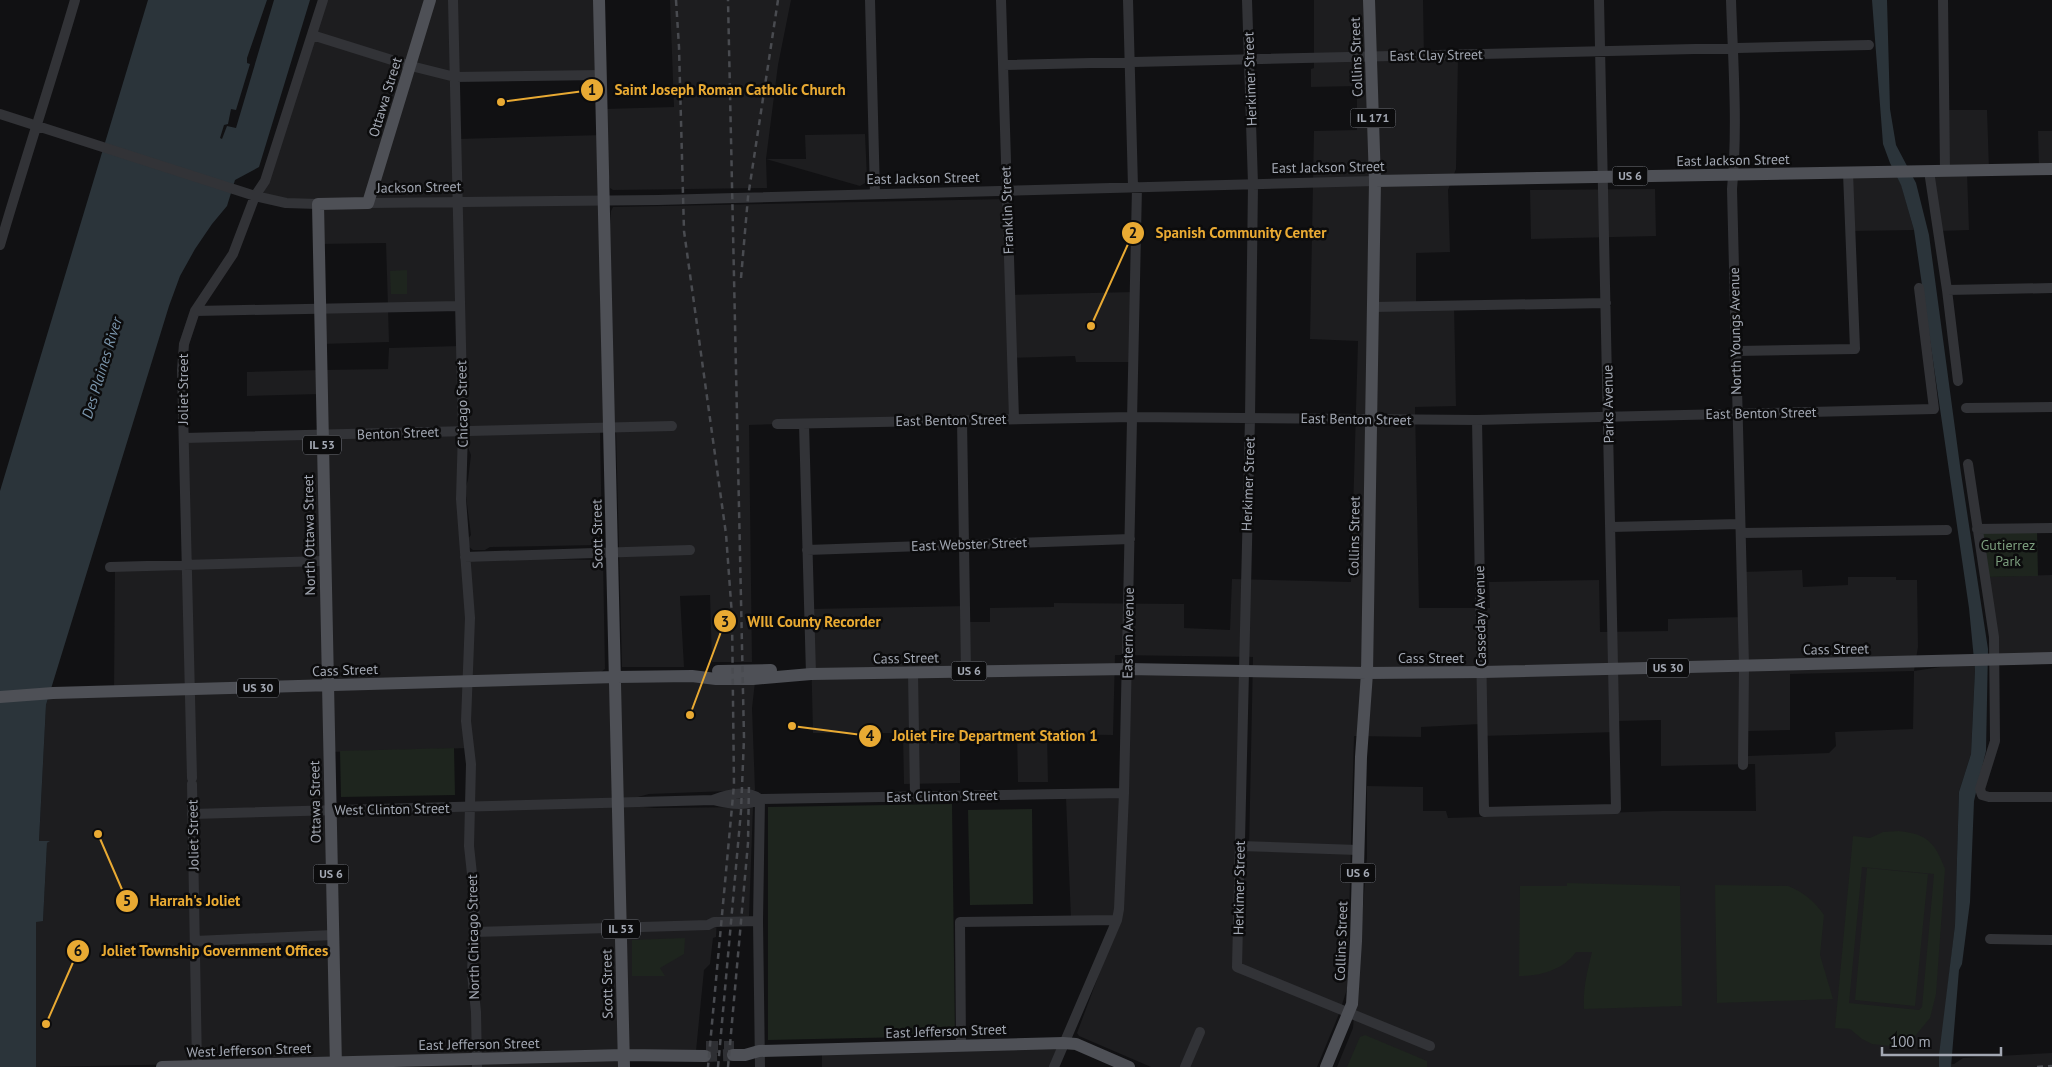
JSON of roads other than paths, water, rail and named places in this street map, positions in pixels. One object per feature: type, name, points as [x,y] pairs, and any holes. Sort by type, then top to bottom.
[{"type":"main road","name":"Ottawa Street","points":[[368,203],[430,0]]},
{"type":"main road","name":"Scott Street","points":[[599,0],[624,1061]]},
{"type":"main road","name":"Collins Street","points":[[1326,1067],[1349,1012],[1354,994],[1361,758],[1367,673],[1374,181],[1369,0]]},
{"type":"main road","name":"East Jackson Street","points":[[1374,181],[2052,169]]},
{"type":"main road","name":"Jackson Street","points":[[318,204],[368,203]]},
{"type":"main road","name":"North Ottawa Street","points":[[318,204],[327,686]]},
{"type":"main road","name":"Cass Street","points":[[0,696],[692,676],[716,679],[753,679],[811,674],[1127,669],[1367,673],[1482,672],[2052,658]]},
{"type":"main road","name":"Ottawa Street","points":[[327,686],[336,1065]]},
{"type":"main road","name":"East Jefferson Street","points":[[733,1051],[745,1046],[759,1051],[1063,1043],[1076,1044],[1129,1067]]},
{"type":"main road","name":"East Jefferson Street","points":[[336,1065],[624,1061],[706,1052]]},
{"type":"main road","name":"West Jefferson Street","points":[[162,1067],[336,1065]]},
{"type":"street","points":[[0,245],[35,124],[54,72],[75,0]]},
{"type":"street","name":"Joliet Street","points":[[197,1066],[182,357],[184,344],[195,311],[233,254],[255,196],[265,181],[323,0]]},
{"type":"street","name":"Chicago Street","points":[[454,0],[463,431],[461,499],[470,618],[466,721],[471,764],[471,807]]},
{"type":"street","points":[[870,0],[875,194]]},
{"type":"street","name":"Franklin Street","points":[[1001,0],[1014,419]]},
{"type":"street","name":"Eastern Avenue","points":[[1054,1067],[1117,920],[1124,793],[1135,187],[1128,0]]},
{"type":"street","name":"Herkimer Street","points":[[1247,0],[1253,184],[1250,418],[1237,967],[1349,1012]]},
{"type":"street","name":"Parks Avenue","points":[[1484,812],[1616,809],[1599,0]]},
{"type":"street","name":"North Youngs Avenue","points":[[1731,0],[1732,189],[1744,666],[1743,765]]},
{"type":"street","points":[[1943,0],[1945,171]]},
{"type":"street","points":[[312,35],[411,66],[456,77],[601,75]]},
{"type":"street","name":"East Clay Street","points":[[1003,65],[1870,45]]},
{"type":"street","name":"Jackson Street","points":[[0,114],[255,196],[286,203],[318,204]]},
{"type":"street","points":[[1923,171],[1947,290],[1958,381]]},
{"type":"street","points":[[1736,351],[1855,349],[1848,173]]},
{"type":"street","name":"East Jackson Street","points":[[604,200],[1374,181]]},
{"type":"street","name":"Jackson Street","points":[[368,203],[604,200]]},
{"type":"street","name":"East Benton Street","points":[[777,424],[1132,417],[1477,420],[1934,409],[1919,288]]},
{"type":"street","points":[[1947,290],[2052,288]]},
{"type":"street","points":[[1373,307],[1606,303]]},
{"type":"street","points":[[195,311],[460,306]]},
{"type":"street","points":[[1966,408],[2052,407]]},
{"type":"street","points":[[962,420],[966,672]]},
{"type":"street","name":"Casseday Avenue","points":[[1477,420],[1484,812]]},
{"type":"street","points":[[804,424],[811,674]]},
{"type":"street","name":"Benton Street","points":[[184,438],[672,426]]},
{"type":"street","points":[[1968,464],[1996,660],[1995,742],[1980,789],[1982,796],[1989,797],[2052,797]]},
{"type":"street","points":[[1611,526],[1947,530]]},
{"type":"street","points":[[1977,529],[2052,528]]},
{"type":"street","name":"East Webster Street","points":[[807,550],[1130,539]]},
{"type":"street","points":[[465,557],[690,550]]},
{"type":"street","points":[[110,567],[324,561]]},
{"type":"street","points":[[913,672],[915,796]]},
{"type":"street","name":"East Clinton Street","points":[[471,807],[713,800],[726,795],[753,794],[760,799],[1124,793]]},
{"type":"street","points":[[760,799],[758,924],[760,1067]]},
{"type":"street","name":"West Clinton Street","points":[[192,814],[471,807]]},
{"type":"street","name":"North Chicago Street","points":[[471,807],[469,830],[475,902],[472,973],[476,1012],[477,1063]]},
{"type":"street","points":[[1240,846],[1358,850]]},
{"type":"street","points":[[961,1045],[960,922],[1117,920]]},
{"type":"street","points":[[474,932],[708,925],[714,928],[758,924]]},
{"type":"street","points":[[195,941],[333,935]]},
{"type":"street","points":[[1990,939],[2052,940]]},
{"type":"street","points":[[1349,1012],[1430,1046]]},
{"type":"street","points":[[1185,1067],[1200,1032]]},
{"type":"water","name":"Des Plaines River","points":[[148,0],[267,0],[247,58],[247,63],[250,64],[236,110],[231,109],[228,124],[224,125],[220,138],[222,139],[227,126],[236,128],[274,0],[310,0],[259,167],[235,180],[227,206],[195,249],[180,276],[169,306],[46,705],[39,841],[50,841],[47,843],[43,921],[36,922],[36,1067],[0,1067],[0,491]]},
{"type":"water","points":[[1872,0],[1887,0],[1890,109],[1896,145],[1916,183],[1929,235],[1961,473],[1988,649],[1986,751],[1974,801],[1970,902],[1962,964],[1959,970],[1951,1067],[1939,1067],[1939,1055],[1955,925],[1959,792],[1971,754],[1975,670],[1969,608],[1914,230],[1901,185],[1883,144]]},
{"type":"tunnel","points":[[706,1047],[734,1047]]},
{"type":"tunnel","points":[[705,1056],[733,1055]]},
{"type":"railway","points":[[676,0],[684,231],[726,534],[732,616],[734,785],[708,1067]]},
{"type":"railway","points":[[718,1067],[741,811],[744,738],[728,0]]},
{"type":"railway","points":[[741,278],[748,197],[778,0]]},
{"type":"railway","points":[[728,1067],[748,843],[749,782]]},
{"type":"railway","points":[[2037,1067],[2052,1066]]},
{"type":"place","name":"Saint Joseph Roman Catholic Church","points":[[501,102]]},
{"type":"place","name":"Spanish Community Center","points":[[1091,326]]},
{"type":"place","name":"WIll County Recorder","points":[[690,715]]},
{"type":"place","name":"Joliet Fire Department Station 1","points":[[792,726]]},
{"type":"place","name":"Harrah's Joliet","points":[[98,834]]},
{"type":"place","name":"Joliet Township Government Offices","points":[[46,1024]]},
{"type":"park label","name":"Gutierrez Park","points":[[2008,554]]}]
